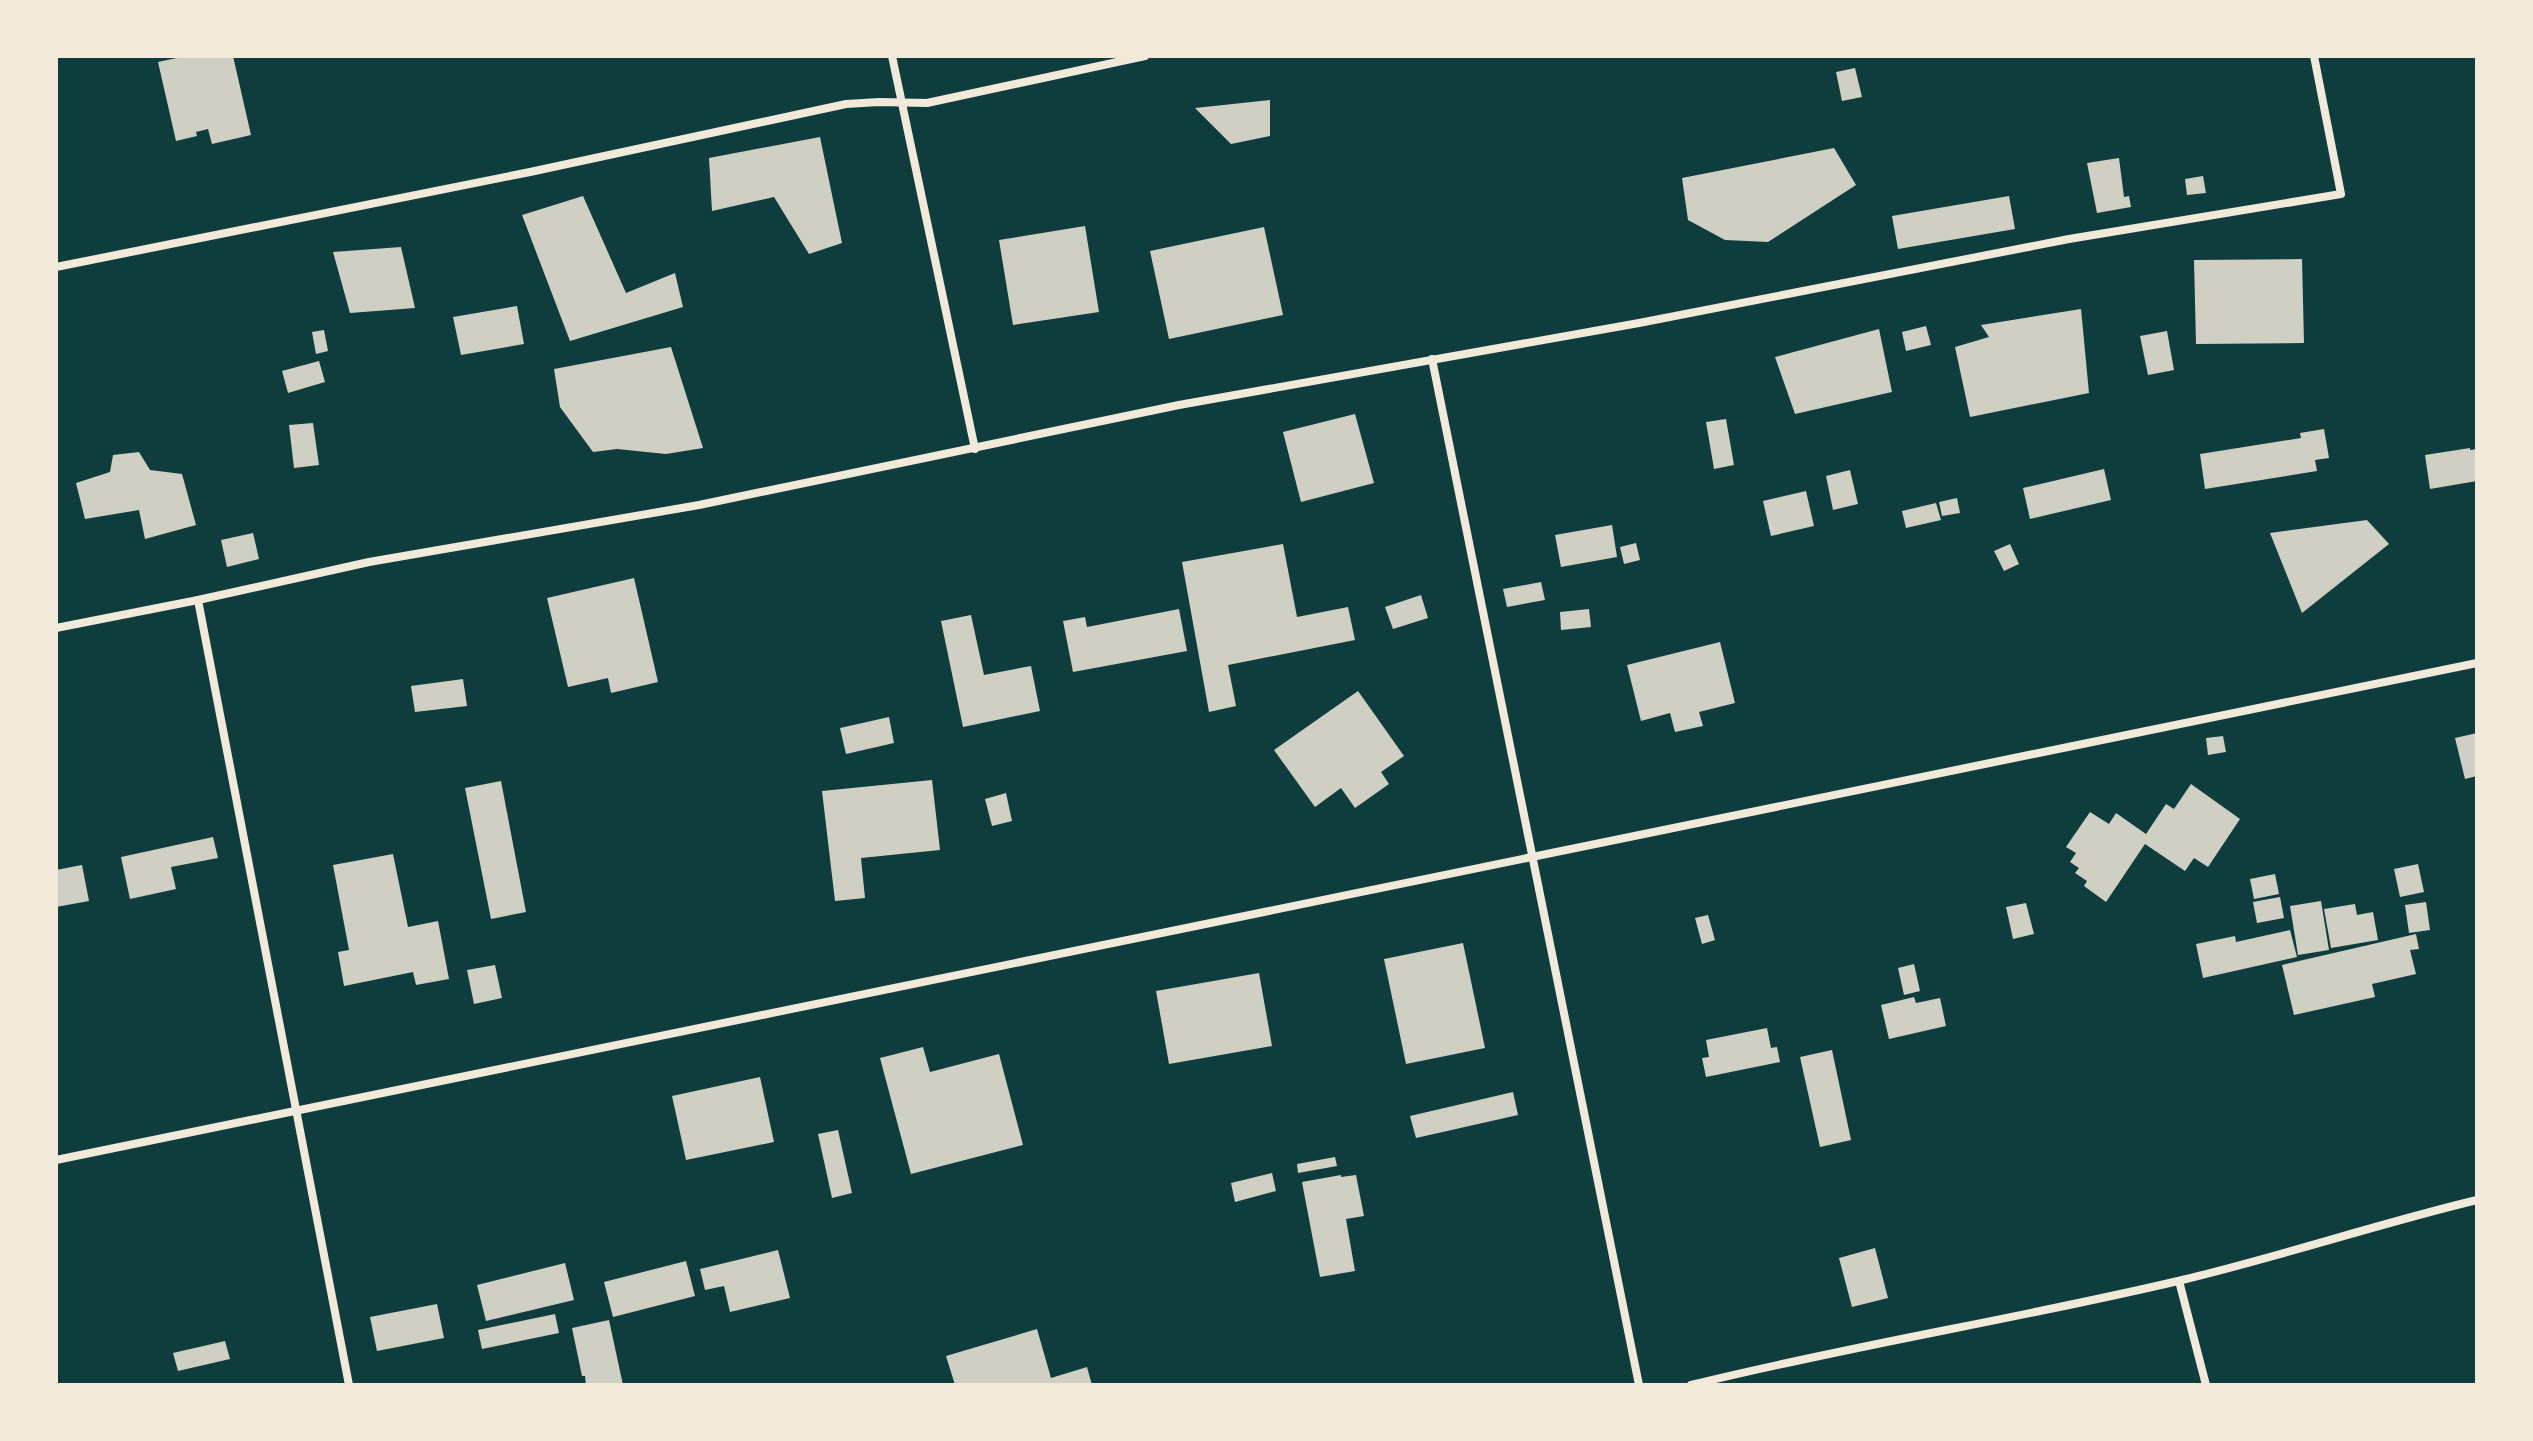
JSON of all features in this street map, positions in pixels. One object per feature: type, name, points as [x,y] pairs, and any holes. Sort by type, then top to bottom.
[{"type":"street","points":[[892,56],[975,449]]},
{"type":"street","points":[[56,267],[515,176],[846,104],[927,103],[1145,56]]},
{"type":"street","points":[[56,628],[369,562],[699,505],[1179,405],[1639,323],[2069,239],[2341,194],[2314,56]]},
{"type":"street","points":[[1432,359],[1639,1385]]},
{"type":"street","points":[[198,600],[349,1385]]},
{"type":"street","points":[[56,1160],[2477,663]]},
{"type":"street","points":[[1691,1385],[1788,1361],[2179,1281],[2408,1216],[2477,1200]]},
{"type":"street","points":[[2179,1281],[2206,1385]]},
{"type":"building","points":[[186,56],[233,56],[251,135],[212,144],[208,129],[196,132],[197,136],[176,141],[158,62]]},
{"type":"building","points":[[1855,68],[1862,97],[1842,101],[1836,72]]},
{"type":"building","points":[[1270,100],[1270,136],[1231,144],[1195,108]]},
{"type":"building","points":[[820,137],[842,243],[809,254],[774,197],[712,211],[709,158]]},
{"type":"building","points":[[1834,148],[1856,185],[1768,242],[1725,240],[1688,220],[1682,178]]},
{"type":"building","points":[[2119,158],[2124,197],[2129,196],[2131,207],[2097,213],[2087,163]]},
{"type":"building","points":[[2203,176],[2206,193],[2187,195],[2185,179]]},
{"type":"building","points":[[583,196],[626,293],[675,273],[683,307],[570,341],[522,215]]},
{"type":"building","points":[[2009,196],[2015,229],[1898,249],[1892,216]]},
{"type":"building","points":[[1085,226],[1099,312],[1013,325],[999,240]]},
{"type":"building","points":[[1264,227],[1283,315],[1169,339],[1150,251]]},
{"type":"building","points":[[401,247],[415,308],[350,313],[333,252]]},
{"type":"building","points":[[2302,259],[2304,343],[2196,344],[2194,260]]},
{"type":"building","points":[[517,306],[524,344],[461,355],[453,317]]},
{"type":"building","points":[[2081,309],[2089,393],[1970,417],[1955,347],[1989,337],[1981,325]]},
{"type":"building","points":[[1926,326],[1931,345],[1906,351],[1902,332]]},
{"type":"building","points":[[1879,329],[1892,392],[1795,414],[1775,357]]},
{"type":"building","points":[[324,330],[328,351],[316,354],[312,332]]},
{"type":"building","points":[[2167,331],[2174,370],[2148,375],[2140,336]]},
{"type":"building","points":[[671,347],[703,448],[666,454],[617,449],[593,452],[560,407],[554,369]]},
{"type":"building","points":[[319,361],[325,382],[288,393],[282,371]]},
{"type":"building","points":[[1355,414],[1374,483],[1301,502],[1283,432]]},
{"type":"building","points":[[1726,419],[1734,465],[1714,469],[1706,422]]},
{"type":"building","points":[[313,423],[319,465],[294,468],[289,425]]},
{"type":"building","points":[[2324,429],[2329,458],[2315,460],[2317,471],[2205,489],[2200,454],[2301,438],[2300,433]]},
{"type":"building","points":[[2477,449],[2477,481],[2430,489],[2425,455]]},
{"type":"building","points":[[139,452],[150,470],[182,474],[196,525],[145,539],[139,510],[85,519],[76,483],[110,472],[113,455]]},
{"type":"building","points":[[2104,469],[2111,500],[2030,519],[2023,488]]},
{"type":"building","points":[[1850,470],[1858,504],[1833,510],[1826,476]]},
{"type":"building","points":[[1806,491],[1814,526],[1771,536],[1763,501]]},
{"type":"building","points":[[1957,498],[1960,513],[1942,516],[1939,502]]},
{"type":"building","points":[[1936,503],[1941,520],[1906,528],[1902,511]]},
{"type":"building","points":[[2367,520],[2389,544],[2302,613],[2270,533]]},
{"type":"building","points":[[1612,525],[1617,557],[1561,567],[1555,535]]},
{"type":"building","points":[[253,533],[259,559],[227,567],[221,540]]},
{"type":"building","points":[[1636,543],[1640,560],[1624,564],[1620,547]]},
{"type":"building","points":[[1283,544],[1297,617],[1348,607],[1355,640],[1228,665],[1236,706],[1209,712],[1182,562]]},
{"type":"building","points":[[2010,544],[2019,564],[2004,571],[1994,551]]},
{"type":"building","points":[[634,578],[658,682],[611,693],[608,678],[568,687],[547,598]]},
{"type":"building","points":[[1541,582],[1545,600],[1507,607],[1503,589]]},
{"type":"building","points":[[1421,595],[1428,618],[1393,629],[1385,607]]},
{"type":"building","points":[[1179,609],[1187,651],[1073,672],[1063,621],[1085,617],[1087,627]]},
{"type":"building","points":[[1589,609],[1591,627],[1561,630],[1560,612]]},
{"type":"building","points":[[971,615],[984,675],[1031,666],[1040,711],[963,727],[941,621]]},
{"type":"building","points":[[1720,642],[1735,703],[1699,712],[1703,726],[1675,732],[1670,713],[1641,721],[1627,665]]},
{"type":"building","points":[[463,679],[467,706],[415,712],[411,686]]},
{"type":"building","points":[[1358,691],[1404,756],[1381,772],[1389,784],[1355,808],[1341,788],[1315,807],[1274,750]]},
{"type":"building","points":[[889,717],[894,743],[846,754],[840,728]]},
{"type":"building","points":[[2477,733],[2477,776],[2465,779],[2455,738]]},
{"type":"building","points":[[2223,736],[2226,752],[2208,755],[2206,738]]},
{"type":"building","points":[[932,780],[940,850],[861,858],[865,898],[835,901],[822,791]]},
{"type":"building","points":[[501,781],[526,912],[491,919],[465,788]]},
{"type":"building","points":[[2191,784],[2240,819],[2208,867],[2194,858],[2185,871],[2145,844],[2106,902],[2084,886],[2087,881],[2075,873],[2079,868],[2070,862],[2076,853],[2066,847],[2090,812],[2109,824],[2116,813],[2146,834],[2166,804],[2174,809]]},
{"type":"building","points":[[1006,793],[1012,821],[992,826],[985,799]]},
{"type":"building","points":[[213,837],[218,858],[171,867],[176,889],[130,899],[121,857]]},
{"type":"building","points":[[393,854],[408,927],[438,921],[449,979],[416,985],[413,972],[344,986],[338,952],[349,950],[333,865]]},
{"type":"building","points":[[2418,864],[2424,892],[2400,897],[2394,869]]},
{"type":"building","points":[[82,865],[89,901],[56,907],[56,870]]},
{"type":"building","points":[[2275,874],[2279,894],[2254,899],[2250,879]]},
{"type":"building","points":[[2280,897],[2284,918],[2257,923],[2253,902]]},
{"type":"building","points":[[2321,901],[2329,950],[2298,955],[2290,906]]},
{"type":"building","points":[[2426,902],[2430,930],[2409,933],[2405,905]]},
{"type":"building","points":[[2026,903],[2034,934],[2013,939],[2006,907]]},
{"type":"building","points":[[2355,904],[2357,915],[2373,912],[2378,940],[2331,948],[2324,909]]},
{"type":"building","points":[[1708,915],[1715,940],[1702,944],[1695,918]]},
{"type":"building","points":[[2290,930],[2297,957],[2203,978],[2196,944],[2235,936],[2236,942]]},
{"type":"building","points":[[2416,934],[2419,949],[2410,950],[2416,974],[2372,984],[2375,997],[2294,1015],[2282,965]]},
{"type":"building","points":[[1463,943],[1485,1048],[1406,1064],[1384,959]]},
{"type":"building","points":[[1914,964],[1920,991],[1904,995],[1898,968]]},
{"type":"building","points":[[495,965],[502,998],[474,1004],[467,970]]},
{"type":"building","points":[[1259,973],[1272,1046],[1169,1064],[1156,991]]},
{"type":"building","points":[[1914,997],[1916,1003],[1940,998],[1946,1026],[1889,1039],[1881,1005]]},
{"type":"building","points":[[1767,1028],[1771,1048],[1777,1047],[1780,1062],[1706,1077],[1702,1058],[1709,1057],[1706,1040]]},
{"type":"building","points":[[923,1047],[930,1072],[999,1054],[1023,1145],[911,1174],[880,1058]]},
{"type":"building","points":[[1832,1050],[1851,1140],[1820,1147],[1800,1057]]},
{"type":"building","points":[[760,1077],[774,1142],[686,1160],[672,1096]]},
{"type":"building","points":[[1513,1092],[1518,1115],[1416,1138],[1410,1116]]},
{"type":"building","points":[[838,1130],[852,1193],[832,1198],[818,1134]]},
{"type":"building","points":[[1335,1157],[1337,1166],[1298,1173],[1297,1164]]},
{"type":"building","points":[[1272,1173],[1276,1191],[1235,1202],[1231,1183]]},
{"type":"building","points":[[1356,1175],[1364,1216],[1346,1219],[1355,1271],[1320,1277],[1302,1182]]},
{"type":"building","points":[[1875,1248],[1888,1298],[1852,1307],[1839,1258]]},
{"type":"building","points":[[778,1250],[790,1298],[730,1312],[724,1286],[705,1290],[700,1269]]},
{"type":"building","points":[[686,1261],[695,1296],[613,1317],[604,1282]]},
{"type":"building","points":[[565,1263],[574,1300],[486,1321],[477,1285]]},
{"type":"building","points":[[437,1304],[444,1338],[377,1351],[370,1317]]},
{"type":"building","points":[[555,1314],[559,1333],[482,1349],[478,1330]]},
{"type":"building","points":[[609,1320],[623,1385],[586,1385],[572,1328]]},
{"type":"building","points":[[1037,1329],[1051,1378],[1087,1367],[1092,1385],[955,1385],[946,1356]]},
{"type":"building","points":[[225,1341],[230,1359],[178,1371],[173,1353]]}]
